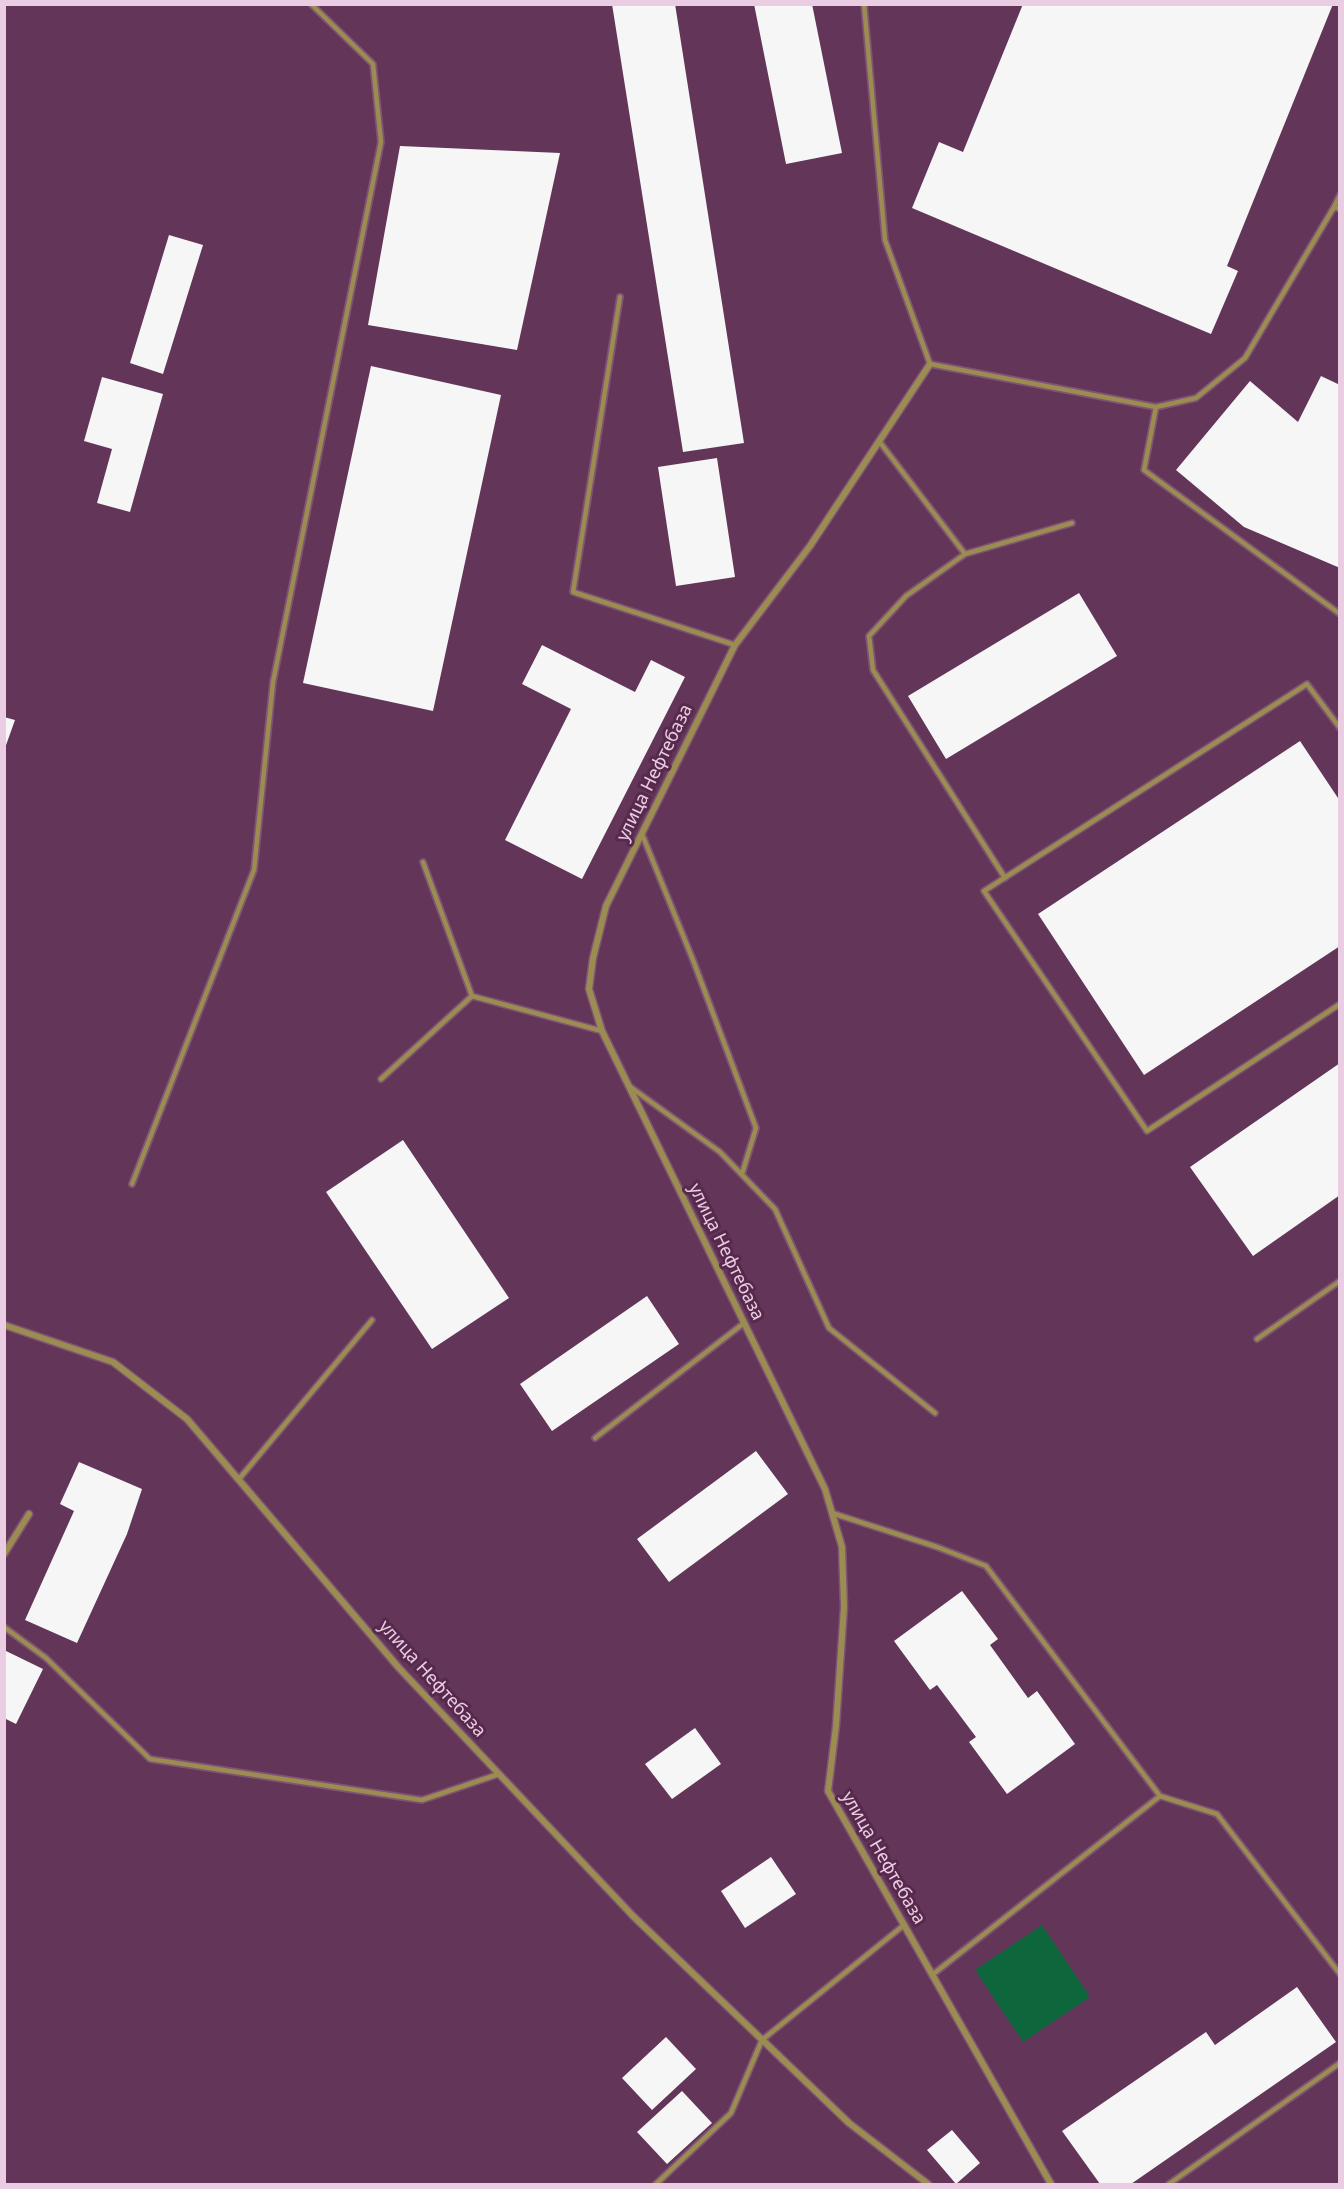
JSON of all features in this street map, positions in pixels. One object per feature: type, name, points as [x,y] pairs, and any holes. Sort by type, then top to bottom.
[{"type":"street","name":"улица Нефтебаза","points":[[930,364],[810,546],[735,645],[606,906],[593,958],[589,989],[602,1031],[825,1489],[842,1547],[844,1608],[836,1726],[828,1791],[1051,2184]]},
{"type":"street","name":"улица Нефтебаза","points":[[4,1325],[113,1362],[187,1419],[399,1668],[633,1916],[849,2123],[928,2184]]},
{"type":"street","points":[[4,1554],[29,1514]]},
{"type":"lane","points":[[132,1184],[254,870],[273,682],[381,142],[374,64],[311,4]]},
{"type":"lane","points":[[864,4],[885,240],[930,364],[1156,407],[1196,398],[1245,358],[1337,208],[1340,195]]},
{"type":"lane","points":[[620,297],[573,592],[735,645]]},
{"type":"lane","points":[[1156,407],[1144,470],[1340,614]]},
{"type":"lane","points":[[879,441],[966,554]]},
{"type":"lane","points":[[1005,878],[873,670],[869,636],[906,596],[966,554],[1072,523]]},
{"type":"lane","points":[[1340,728],[1307,684],[984,891],[1147,1131],[1340,1004]]},
{"type":"lane","points":[[642,834],[693,960],[756,1128],[742,1174]]},
{"type":"lane","points":[[423,862],[472,996]]},
{"type":"lane","points":[[472,996],[602,1031]]},
{"type":"lane","points":[[381,1079],[472,996]]},
{"type":"lane","points":[[629,1086],[720,1152],[775,1209],[830,1328],[935,1413]]},
{"type":"lane","points":[[1257,1339],[1340,1281]]},
{"type":"lane","points":[[239,1479],[372,1320]]},
{"type":"lane","points":[[595,1438],[744,1323]]},
{"type":"lane","points":[[832,1513],[986,1566],[1160,1796],[1216,1814],[1340,1974]]},
{"type":"lane","points":[[4,1627],[46,1658],[150,1760],[422,1800],[500,1774]]},
{"type":"lane","points":[[933,1975],[1160,1796]]},
{"type":"lane","points":[[656,2184],[731,2113],[762,2040],[904,1925]]},
{"type":"lane","points":[[1169,2184],[1340,2063]]},
{"type":"green space","points":[[1042,1925],[1090,1997],[1023,2042],[975,1970]]},
{"type":"building","points":[[612,4],[675,4],[744,443],[683,452]]},
{"type":"building","points":[[754,4],[812,4],[842,153],[786,164]]},
{"type":"building","points":[[1023,4],[1333,4],[1227,266],[1238,271],[1211,334],[912,208],[939,142],[963,152]]},
{"type":"building","points":[[400,146],[560,153],[517,350],[368,325]]},
{"type":"building","points":[[169,235],[203,245],[163,374],[130,363]]},
{"type":"building","points":[[371,366],[501,395],[433,711],[303,683]]},
{"type":"building","points":[[1321,376],[1340,385],[1340,568],[1244,527],[1176,470],[1250,381],[1298,422]]},
{"type":"building","points":[[102,377],[163,394],[130,512],[97,503],[112,449],[84,441]]},
{"type":"building","points":[[717,458],[735,577],[676,586],[658,467]]},
{"type":"building","points":[[1079,593],[1117,656],[946,759],[908,696]]},
{"type":"building","points":[[542,645],[635,692],[651,660],[685,677],[582,879],[505,840],[571,709],[522,684]]},
{"type":"building","points":[[4,717],[15,720],[5,748],[4,748]]},
{"type":"building","points":[[1300,741],[1340,801],[1340,946],[1144,1075],[1038,914]]},
{"type":"building","points":[[1340,1063],[1340,1195],[1253,1256],[1190,1167]]},
{"type":"building","points":[[403,1140],[509,1298],[432,1349],[326,1192]]},
{"type":"building","points":[[647,1296],[679,1344],[552,1431],[520,1384]]},
{"type":"building","points":[[756,1451],[788,1494],[669,1582],[637,1539]]},
{"type":"building","points":[[79,1462],[142,1489],[127,1534],[77,1643],[25,1620],[74,1511],[60,1504]]},
{"type":"building","points":[[962,1591],[998,1639],[990,1645],[1028,1698],[1037,1691],[1075,1744],[1007,1794],[969,1742],[976,1737],[937,1685],[930,1690],[894,1641]]},
{"type":"building","points":[[4,1650],[43,1669],[16,1724],[4,1718]]},
{"type":"building","points":[[695,1728],[721,1764],[672,1799],[645,1764]]},
{"type":"building","points":[[771,1857],[796,1894],[745,1928],[721,1891]]},
{"type":"building","points":[[1297,1987],[1336,2042],[1131,2184],[1100,2184],[1062,2131],[1206,2032],[1215,2045]]},
{"type":"building","points":[[666,2037],[696,2069],[652,2110],[622,2078]]},
{"type":"building","points":[[682,2091],[712,2123],[667,2164],[637,2132]]},
{"type":"building","points":[[952,2130],[980,2163],[956,2184],[927,2150]]}]
